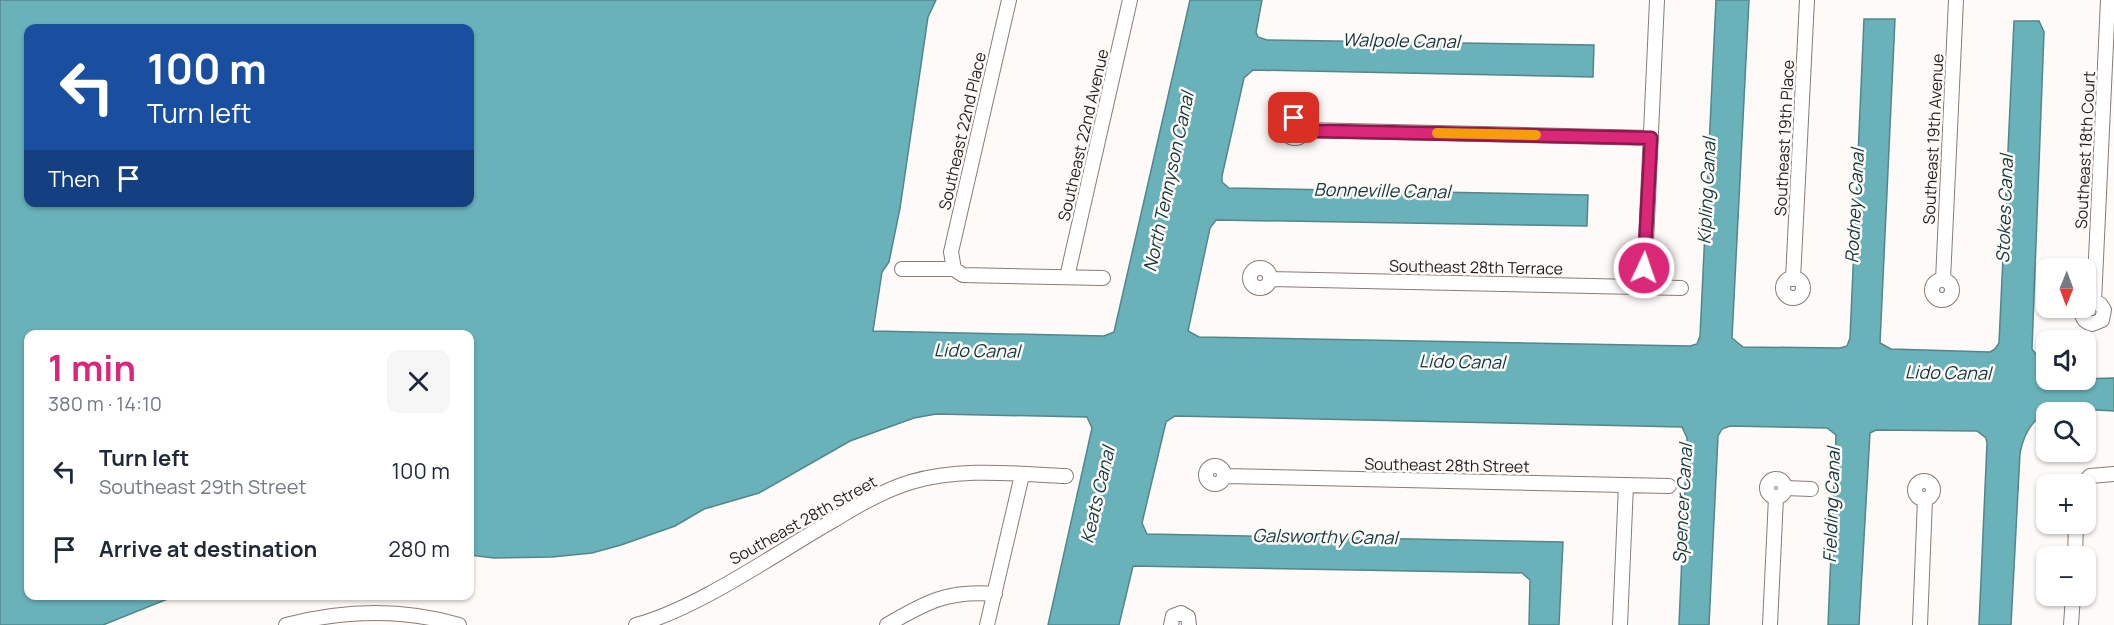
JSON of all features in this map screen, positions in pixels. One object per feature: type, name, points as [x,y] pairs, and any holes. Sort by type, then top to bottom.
[{"type":"street","name":"Southeast 22nd Place","points":[[954,269],[951,252],[1009,0]]},
{"type":"street","name":"Southeast 22nd Avenue","points":[[1068,278],[1130,0]]},
{"type":"street","points":[[1644,287],[1657,0]]},
{"type":"street","name":"Southeast 19th Place","points":[[1793,279],[1806,0]]},
{"type":"street","name":"Southeast 19th Avenue","points":[[1943,280],[1956,0]]},
{"type":"street","name":"Southeast 18th Court","points":[[2090,258],[2108,0]]},
{"type":"street","points":[[1305,130],[1651,138]]},
{"type":"street","points":[[902,269],[954,269],[963,275],[1103,278]]},
{"type":"street","name":"Southeast 28th Terrace","points":[[1270,279],[1681,288]]},
{"type":"street","points":[[2096,478],[2114,474]]},
{"type":"street","points":[[987,625],[1022,475]]},
{"type":"street","name":"Southeast 28th Street","points":[[636,625],[673,612],[702,597],[856,506],[900,486],[922,479],[951,476],[1066,476]]},
{"type":"street","name":"Southeast 28th Street","points":[[1224,476],[1669,486]]},
{"type":"street","points":[[1620,625],[1626,485]]},
{"type":"street","points":[[1770,625],[1780,493],[1811,489]]},
{"type":"street","points":[[1920,625],[1925,499]]},
{"type":"street","points":[[887,625],[928,602],[943,597],[969,592],[994,594]]},
{"type":"street","points":[[2071,625],[2072,606]]},
{"type":"street","points":[[286,625],[385,612],[459,625]]},
{"type":"street","points":[[1171,625],[1173,616],[1181,613],[1188,617],[1190,625]]},
{"type":"water","points":[[0,0],[936,0],[928,17],[900,208],[889,262],[882,272],[873,331],[1104,336],[1114,332],[1190,0],[1262,0],[1256,32],[1258,37],[1267,40],[1594,45],[1593,77],[1253,70],[1244,78],[1222,176],[1222,182],[1229,188],[1588,195],[1587,226],[1216,220],[1210,228],[1188,331],[1199,337],[1690,346],[1697,344],[1700,336],[1716,0],[1749,0],[1732,338],[1743,347],[1840,348],[1847,346],[1850,338],[1864,19],[1895,19],[1880,343],[1891,349],[1990,352],[1999,343],[2014,21],[2039,21],[2044,32],[2032,349],[2036,354],[2036,390],[2096,390],[2096,379],[2114,378],[2114,411],[2096,410],[2096,402],[2036,402],[2036,421],[2025,435],[2020,453],[2011,625],[1979,625],[1987,443],[1986,438],[1977,431],[1876,430],[1870,433],[1859,625],[1828,625],[1836,435],[1827,428],[1730,426],[1722,429],[1718,436],[1709,625],[1679,625],[1687,438],[1682,427],[1175,416],[1166,422],[1142,523],[1147,534],[1563,542],[1559,625],[1529,625],[1530,580],[1522,573],[1133,566],[1119,625],[1048,625],[1092,428],[1087,417],[936,414],[914,418],[850,441],[759,493],[704,509],[675,526],[621,545],[592,553],[552,557],[494,558],[474,556],[474,330],[24,330],[24,600],[165,600],[103,625],[0,625]]},
{"type":"slow traffic","points":[[1437,133],[1536,135]]},
{"type":"route","points":[[1294,118],[1302,121],[1305,130],[1319,131],[1651,138],[1644,268]]},
{"type":"water label","name":"Walpole Canal","points":[[1401,41]]},
{"type":"water label","name":"North Tennyson Canal","points":[[1169,182]]},
{"type":"water label","name":"Bonneville Canal","points":[[1382,191]]},
{"type":"water label","name":"Kipling Canal","points":[[1707,191]]},
{"type":"water label","name":"Rodney Canal","points":[[1855,206]]},
{"type":"water label","name":"Stokes Canal","points":[[2005,209]]},
{"type":"water label","name":"Lido Canal","points":[[977,351]]},
{"type":"water label","name":"Lido Canal","points":[[1462,362]]},
{"type":"water label","name":"Lido Canal","points":[[1948,373]]},
{"type":"water label","name":"Keats Canal","points":[[1098,495]]},
{"type":"water label","name":"Spencer Canal","points":[[1683,504]]},
{"type":"water label","name":"Fielding Canal","points":[[1832,505]]},
{"type":"water label","name":"Galsworthy Canal","points":[[1325,537]]}]
